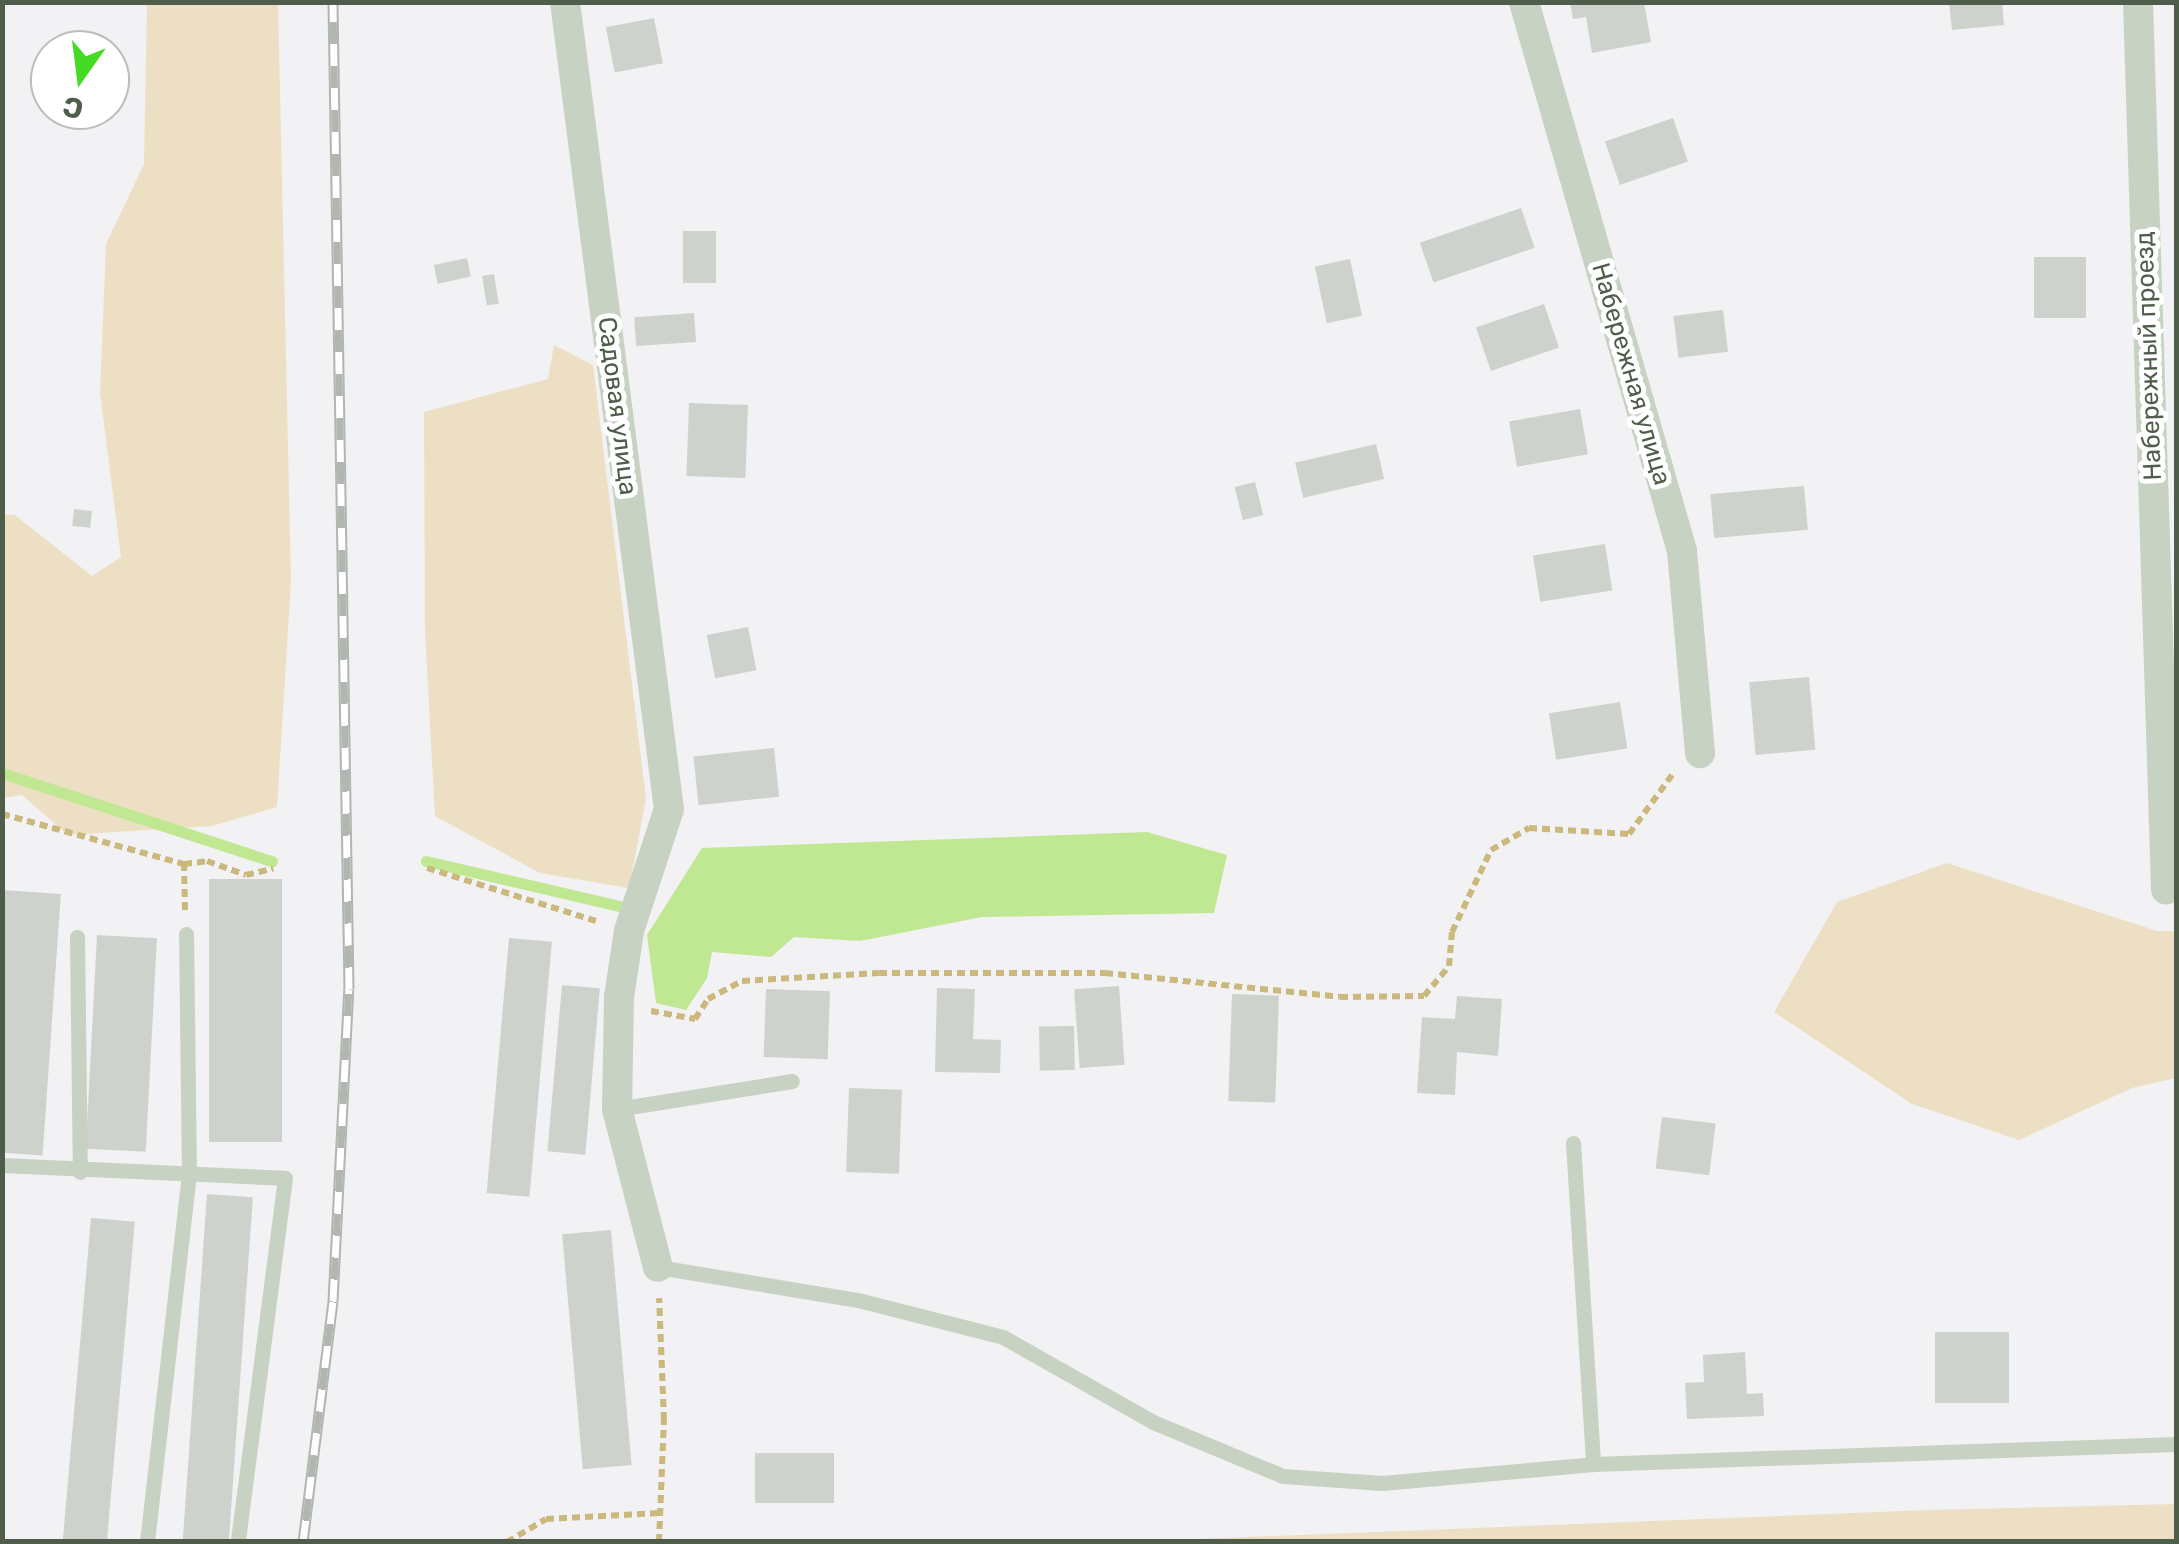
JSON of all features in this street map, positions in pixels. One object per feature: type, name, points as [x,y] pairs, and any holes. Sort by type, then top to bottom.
[{"type":"street","name":"Садовая улица","points":[[565,2],[669,809],[628,931]]},
{"type":"street","name":"Набережная улица","points":[[1524,2],[1682,551],[1700,753]]},
{"type":"street","name":"Набережный проезд","points":[[2138,2],[2166,890]]},
{"type":"street","points":[[628,931],[619,997],[617,1110],[658,1267]]},
{"type":"lane","points":[[147,1542],[189,1176],[186,934]]},
{"type":"lane","points":[[77,937],[80,1172]]},
{"type":"lane","points":[[617,1110],[792,1080]]},
{"type":"lane","points":[[1573,1142],[1593,1464]]},
{"type":"lane","points":[[2,1165],[80,1172],[286,1178],[238,1542]]},
{"type":"lane","points":[[658,1267],[858,1300],[1003,1336],[1153,1422],[1283,1476],[1382,1483],[1593,1464],[2176,1444]]},
{"type":"path","points":[[619,997],[643,1010],[695,1019],[708,1000],[742,981],[879,973],[1105,973],[1340,997],[1424,996],[1449,966],[1452,932],[1491,850],[1529,828],[1630,834],[1667,778],[1700,753]]},
{"type":"path","points":[[2,814],[184,864],[207,861],[246,875],[273,869]]},
{"type":"path","points":[[184,864],[186,934]]},
{"type":"path","points":[[427,868],[628,931]]},
{"type":"path","points":[[658,1267],[664,1420],[659,1542]]},
{"type":"path","points":[[507,1542],[546,1519],[660,1513]]},
{"type":"shaded area","points":[[147,3],[278,3],[291,581],[277,807],[212,826],[68,835],[22,795],[3,798],[3,514],[15,515],[92,576],[121,557],[100,393],[106,244],[144,164]]},
{"type":"shaded area","points":[[554,345],[593,365],[646,799],[629,888],[540,873],[435,816],[425,631],[424,412],[548,379]]},
{"type":"shaded area","points":[[1147,832],[1227,855],[1214,913],[982,917],[860,941],[794,937],[771,957],[712,952],[707,978],[686,1010],[656,1003],[647,935],[702,848]]},
{"type":"shaded area","points":[[1947,863],[2157,931],[2176,931],[2176,1078],[2132,1088],[2019,1140],[1912,1104],[1774,1012],[1837,902]]},
{"type":"shaded area","points":[[2176,1504],[2176,1542],[1148,1541],[1929,1510]]},
{"type":"building","points":[[1570,2],[1644,2],[1651,42],[1592,53],[1586,17],[1573,19]]},
{"type":"building","points":[[1949,2],[2002,2],[2004,25],[1952,30]]},
{"type":"building","points":[[654,18],[663,63],[615,73],[606,27]]},
{"type":"building","points":[[1673,118],[1688,161],[1620,185],[1605,141]]},
{"type":"building","points":[[1521,208],[1535,248],[1434,283],[1420,243]]},
{"type":"building","points":[[683,231],[716,231],[716,283],[683,283]]},
{"type":"building","points":[[2034,257],[2086,257],[2086,318],[2034,318]]},
{"type":"building","points":[[467,258],[471,277],[438,284],[434,265]]},
{"type":"building","points":[[1350,259],[1362,316],[1327,323],[1315,266]]},
{"type":"building","points":[[494,274],[499,304],[487,306],[482,276]]},
{"type":"building","points":[[1544,304],[1559,347],[1491,371],[1476,327]]},
{"type":"building","points":[[1723,310],[1728,352],[1678,358],[1673,316]]},
{"type":"building","points":[[694,313],[696,342],[636,346],[634,317]]},
{"type":"building","points":[[689,403],[748,405],[745,478],[686,476]]},
{"type":"building","points":[[1580,409],[1588,454],[1517,467],[1509,422]]},
{"type":"building","points":[[1376,444],[1384,479],[1303,498],[1295,463]]},
{"type":"building","points":[[1255,482],[1263,515],[1243,520],[1235,487]]},
{"type":"building","points":[[1804,486],[1808,530],[1714,538],[1710,494]]},
{"type":"building","points":[[74,509],[92,511],[90,528],[72,526]]},
{"type":"building","points":[[1605,544],[1612,590],[1540,602],[1533,555]]},
{"type":"building","points":[[748,627],[756,670],[715,678],[707,635]]},
{"type":"building","points":[[1809,677],[1815,750],[1756,755],[1749,682]]},
{"type":"building","points":[[1620,702],[1627,748],[1556,760],[1549,713]]},
{"type":"building","points":[[774,748],[779,797],[699,805],[693,756]]},
{"type":"building","points":[[209,879],[282,879],[282,1142],[209,1142]]},
{"type":"building","points":[[2,890],[61,894],[43,1155],[2,1153]]},
{"type":"building","points":[[97,935],[157,938],[146,1152],[86,1149]]},
{"type":"building","points":[[509,938],[552,942],[530,1197],[487,1193]]},
{"type":"building","points":[[562,985],[600,988],[585,1155],[547,1151]]},
{"type":"building","points":[[1119,986],[1125,1065],[1080,1068],[1074,989]]},
{"type":"building","points":[[937,988],[975,989],[973,1039],[1001,1040],[1000,1073],[935,1072]]},
{"type":"building","points":[[766,989],[830,991],[828,1059],[764,1057]]},
{"type":"building","points":[[1232,994],[1279,996],[1275,1103],[1228,1101]]},
{"type":"building","points":[[1457,996],[1502,999],[1498,1056],[1457,1052],[1455,1095],[1417,1093],[1422,1017],[1455,1019]]},
{"type":"building","points":[[1074,1026],[1075,1070],[1040,1071],[1039,1027]]},
{"type":"building","points":[[849,1088],[902,1090],[899,1174],[846,1172]]},
{"type":"building","points":[[1662,1117],[1716,1124],[1709,1175],[1656,1169]]},
{"type":"building","points":[[207,1194],[253,1197],[229,1542],[183,1542]]},
{"type":"building","points":[[91,1218],[135,1222],[107,1542],[63,1542]]},
{"type":"building","points":[[611,1230],[632,1465],[583,1469],[562,1234]]},
{"type":"building","points":[[1935,1332],[2009,1332],[2009,1403],[1935,1403]]},
{"type":"building","points":[[1745,1352],[1747,1394],[1763,1393],[1764,1416],[1687,1419],[1685,1383],[1704,1382],[1703,1355]]},
{"type":"building","points":[[755,1453],[834,1453],[834,1503],[755,1503]]},
{"type":"waterway","points":[[2,773],[272,861]]},
{"type":"waterway","points":[[426,861],[620,906]]},
{"type":"railway","points":[[303,1542],[333,1301],[349,989],[333,2]]}]
